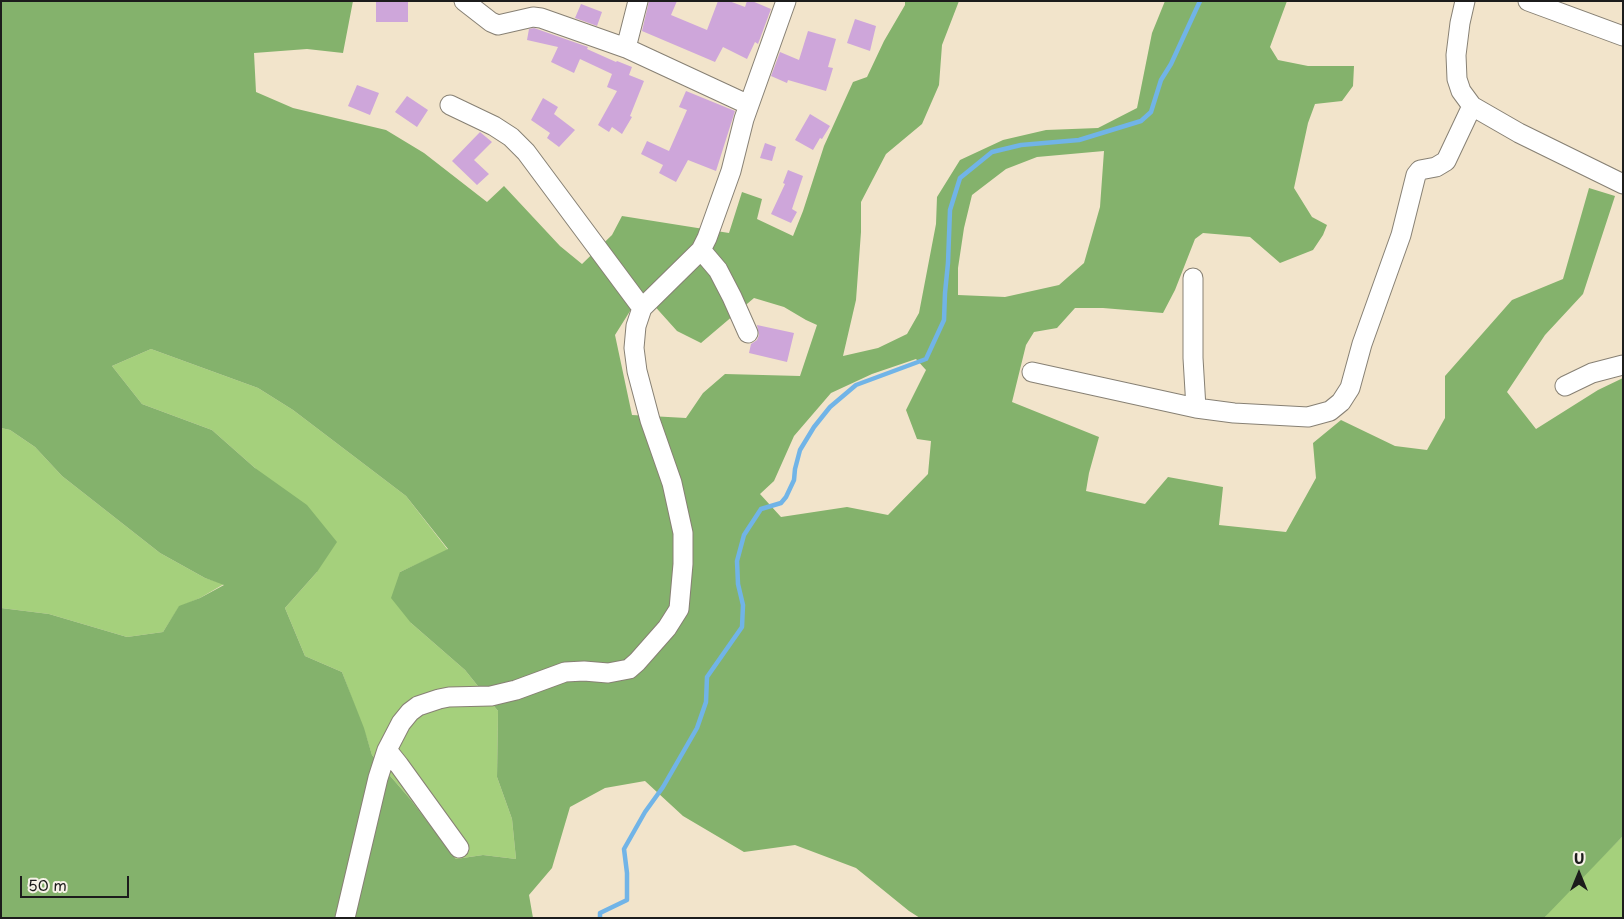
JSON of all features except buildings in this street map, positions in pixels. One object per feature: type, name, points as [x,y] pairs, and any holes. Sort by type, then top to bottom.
[{"type":"street","points":[[464,1],[491,22],[498,25],[541,18],[626,48],[749,105]]},
{"type":"street","points":[[626,48],[638,1]]},
{"type":"street","points":[[345,918],[370,807],[387,750],[401,723],[410,712],[418,706],[439,699],[491,696],[516,690],[566,672],[608,673],[629,668],[637,662],[667,628],[679,609],[683,564],[683,532],[672,483],[650,420],[637,371],[634,348],[636,326],[642,308],[701,250],[713,223],[731,171],[749,105],[786,1]]},
{"type":"street","points":[[1465,1],[1456,55],[1457,78],[1461,91],[1472,106],[1519,133],[1623,184]]},
{"type":"street","points":[[1528,1],[1623,36]]},
{"type":"street","points":[[450,105],[494,126],[511,137],[526,152],[642,308]]},
{"type":"street","points":[[1032,372],[1196,408],[1234,413],[1308,417],[1330,411],[1341,402],[1350,388],[1362,344],[1401,235],[1416,175],[1420,170],[1436,167],[1446,161],[1472,106]]},
{"type":"street","points":[[701,250],[718,270],[748,333]]},
{"type":"street","points":[[1193,278],[1193,358],[1196,408]]},
{"type":"street","points":[[1565,386],[1592,373],[1623,365]]},
{"type":"street","points":[[387,750],[459,848]]},
{"type":"green space","points":[[1,1],[353,1],[343,53],[307,49],[254,53],[256,92],[293,108],[386,130],[424,153],[487,202],[504,186],[560,246],[582,264],[612,235],[622,216],[729,233],[742,192],[762,199],[757,219],[793,236],[824,146],[853,82],[867,77],[884,41],[905,5],[905,1],[959,1],[942,45],[939,85],[922,124],[886,154],[861,202],[861,232],[856,300],[843,356],[878,348],[907,334],[919,313],[936,224],[937,197],[960,160],[1003,140],[1046,130],[1098,128],[1137,108],[1152,33],[1165,1],[1287,1],[1270,47],[1278,60],[1308,66],[1354,66],[1353,86],[1342,101],[1315,104],[1308,123],[1294,188],[1312,217],[1327,225],[1313,250],[1280,263],[1250,237],[1203,233],[1195,239],[1175,290],[1163,313],[1103,308],[1075,308],[1057,328],[1034,332],[1026,345],[1012,402],[1099,437],[1086,491],[1145,504],[1168,477],[1223,487],[1219,525],[1286,532],[1316,478],[1313,443],[1341,420],[1395,446],[1427,450],[1445,418],[1445,376],[1512,300],[1563,279],[1589,188],[1615,196],[1583,294],[1545,335],[1507,392],[1536,429],[1598,390],[1623,378],[1623,836],[1544,918],[920,918],[856,868],[795,845],[744,852],[683,816],[645,781],[605,788],[570,807],[552,868],[529,895],[533,918],[1,918],[1,608],[49,614],[127,637],[163,632],[179,606],[200,598],[224,585],[205,578],[160,553],[62,476],[35,447],[10,430],[1,428]],"holes":[[[1104,151],[1100,207],[1084,263],[1059,285],[1005,297],[958,295],[958,268],[964,228],[972,195],[1006,169],[1037,157]],[[642,292],[677,331],[701,343],[754,298],[784,307],[817,325],[800,376],[725,374],[703,393],[686,418],[632,415],[615,335]],[[151,349],[258,388],[293,410],[406,496],[448,549],[400,572],[391,598],[411,623],[465,670],[498,711],[497,777],[512,819],[516,859],[483,855],[456,859],[411,800],[372,755],[364,728],[342,672],[305,656],[285,608],[317,572],[337,542],[307,505],[255,468],[212,430],[142,404],[112,366]],[[916,359],[926,370],[906,410],[917,439],[931,441],[928,474],[888,515],[847,507],[781,517],[760,494],[774,481],[794,436],[831,393],[872,374]]]},
{"type":"green space","points":[[151,349],[258,388],[293,410],[406,496],[448,550],[400,572],[411,623],[465,670],[498,711],[497,777],[512,819],[516,859],[483,855],[456,859],[411,800],[372,755],[342,672],[305,656],[285,608],[317,572],[255,468],[212,430],[142,404],[112,366]]},
{"type":"green space","points":[[1,428],[10,430],[35,447],[62,476],[160,553],[205,578],[224,584],[200,598],[179,607],[163,632],[127,637],[49,614],[1,608]]},
{"type":"green space","points":[[1623,836],[1623,918],[1544,918],[1558,901]]},
{"type":"waterway","points":[[600,918],[600,913],[627,900],[627,873],[624,849],[697,728],[706,702],[707,677],[742,627],[743,605],[738,584],[737,561],[744,535],[761,509],[781,503],[786,497],[794,480],[800,450],[814,427],[830,407],[856,385],[926,359],[944,320],[950,210],[960,178],[992,152],[1021,145],[1079,140],[1141,121],[1151,112],[1161,80],[1171,64],[1200,1]]}]
